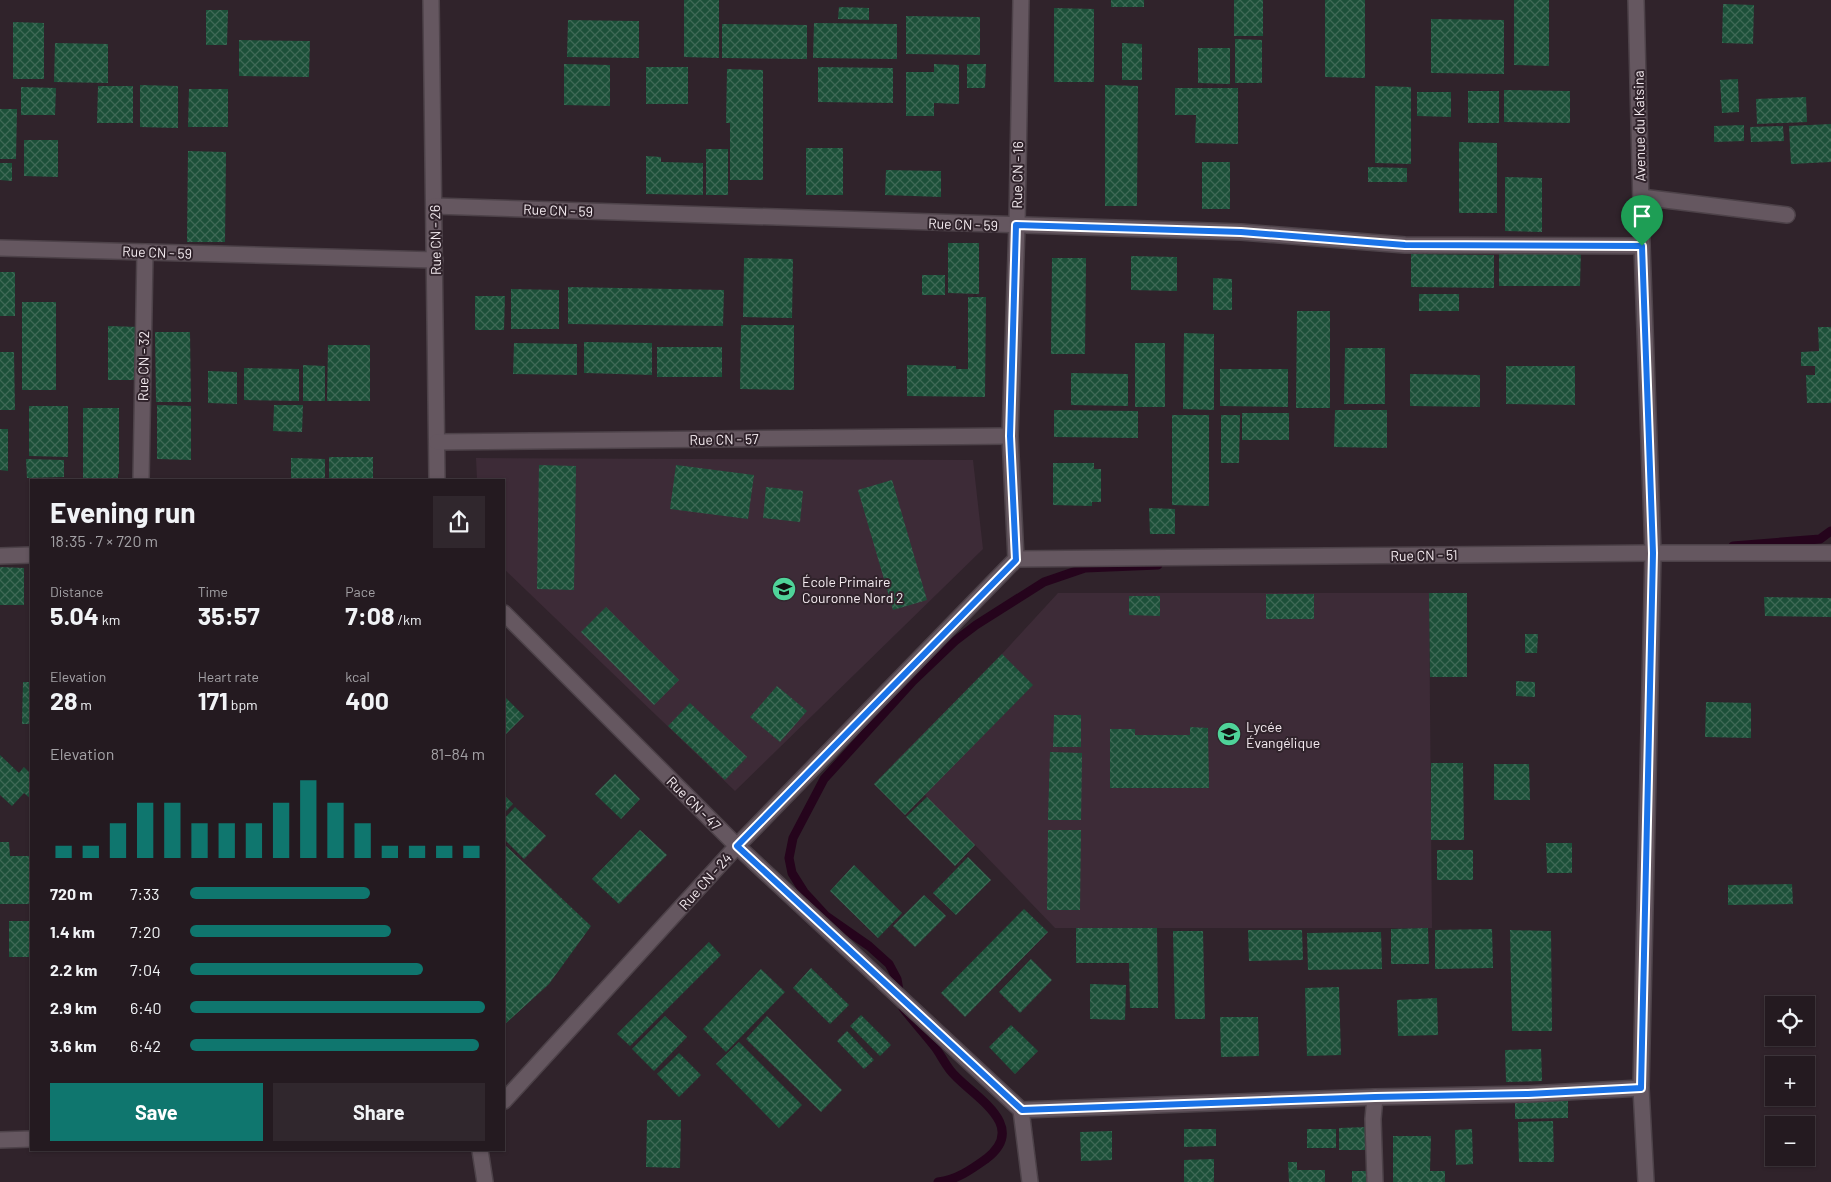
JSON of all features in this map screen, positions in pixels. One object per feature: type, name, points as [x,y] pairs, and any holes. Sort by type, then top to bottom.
[{"type":"street","name":"Rue CN - 26","points":[[431,0],[437,479]]},
{"type":"street","name":"Rue CN - 16","points":[[1016,560],[1010,436],[1021,0]]},
{"type":"street","name":"Avenue du Katsina","points":[[1636,0],[1642,246],[1653,553],[1641,1088],[1646,1182]]},
{"type":"street","points":[[1641,197],[1787,215]]},
{"type":"street","name":"Rue CN - 59","points":[[434,206],[1241,232],[1405,245],[1642,246]]},
{"type":"street","name":"Rue CN - 59","points":[[0,248],[435,260]]},
{"type":"street","name":"Rue CN - 32","points":[[142,479],[144,252]]},
{"type":"street","name":"Rue CN - 57","points":[[437,442],[1010,436]]},
{"type":"street","name":"Rue CN - 51","points":[[1016,560],[1653,553],[1831,553]]},
{"type":"street","points":[[0,556],[30,555]]},
{"type":"street","name":"Rue CN - 24","points":[[505,1100],[737,846],[1016,560]]},
{"type":"street","name":"Rue CN - 47","points":[[505,613],[737,846],[1022,1110]]},
{"type":"street","points":[[1030,1182],[1022,1110],[1375,1097],[1528,1094],[1641,1088]]},
{"type":"street","points":[[1375,1097],[1373,1119],[1375,1182]]},
{"type":"street","points":[[0,1140],[30,1139]]},
{"type":"street","points":[[480,1151],[484,1182]]},
{"type":"shaded area","points":[[476,458],[973,460],[983,549],[735,791],[505,570],[505,479],[477,479]]},
{"type":"shaded area","points":[[1058,593],[1429,593],[1432,928],[1055,928],[893,764],[1002,654]]},
{"type":"building","points":[[684,0],[719,0],[719,58],[684,57]]},
{"type":"building","points":[[1111,0],[1144,0],[1144,7],[1111,7]]},
{"type":"building","points":[[1234,0],[1263,0],[1263,36],[1234,36]]},
{"type":"building","points":[[1325,0],[1365,0],[1365,78],[1325,77]]},
{"type":"building","points":[[1514,0],[1549,0],[1549,66],[1514,65]]},
{"type":"building","points":[[1723,4],[1754,5],[1753,44],[1722,43]]},
{"type":"building","points":[[839,7],[869,8],[869,20],[838,19]]},
{"type":"building","points":[[1054,8],[1094,9],[1094,82],[1054,82]]},
{"type":"building","points":[[206,10],[228,10],[227,45],[206,45]]},
{"type":"building","points":[[906,16],[980,17],[980,55],[906,54]]},
{"type":"building","points":[[1431,19],[1504,20],[1504,74],[1431,73]]},
{"type":"building","points":[[568,20],[639,21],[639,58],[567,57]]},
{"type":"building","points":[[13,22],[44,23],[44,79],[13,79]]},
{"type":"building","points":[[814,23],[897,24],[897,59],[813,58]]},
{"type":"building","points":[[722,24],[807,25],[807,59],[722,58]]},
{"type":"building","points":[[1235,39],[1262,40],[1262,83],[1235,83]]},
{"type":"building","points":[[239,40],[310,41],[309,77],[239,76]]},
{"type":"building","points":[[55,43],[108,44],[108,83],[54,82]]},
{"type":"building","points":[[1122,43],[1142,44],[1142,80],[1122,80]]},
{"type":"building","points":[[1198,48],[1230,48],[1230,84],[1198,83]]},
{"type":"building","points":[[564,64],[610,65],[610,106],[564,105]]},
{"type":"building","points":[[934,64],[959,65],[959,104],[934,103],[934,116],[906,116],[906,72],[934,72]]},
{"type":"building","points":[[967,64],[986,64],[985,88],[967,88]]},
{"type":"building","points":[[646,67],[688,67],[688,104],[646,104]]},
{"type":"building","points":[[818,67],[893,68],[893,103],[818,102]]},
{"type":"building","points":[[727,69],[763,70],[763,180],[730,180],[730,123],[726,123]]},
{"type":"building","points":[[1738,79],[1739,112],[1722,113],[1720,80]]},
{"type":"building","points":[[140,85],[178,86],[178,128],[140,127]]},
{"type":"building","points":[[1105,85],[1138,86],[1137,206],[1105,206]]},
{"type":"building","points":[[98,86],[133,86],[133,123],[97,123]]},
{"type":"building","points":[[1375,86],[1411,87],[1411,164],[1375,163]]},
{"type":"building","points":[[21,87],[56,88],[55,115],[21,115]]},
{"type":"building","points":[[1175,88],[1238,88],[1238,144],[1195,143],[1196,115],[1175,115]]},
{"type":"building","points":[[189,89],[228,89],[228,127],[188,127]]},
{"type":"building","points":[[1504,90],[1570,91],[1570,123],[1504,122]]},
{"type":"building","points":[[1468,91],[1499,91],[1499,123],[1468,123]]},
{"type":"building","points":[[1417,92],[1451,92],[1451,117],[1417,116]]},
{"type":"building","points":[[1806,97],[1807,122],[1757,124],[1756,99]]},
{"type":"building","points":[[0,109],[17,109],[16,159],[0,159]]},
{"type":"building","points":[[1831,124],[1831,162],[1791,164],[1789,126]]},
{"type":"building","points":[[1744,125],[1744,141],[1714,142],[1714,126]]},
{"type":"building","points":[[1783,126],[1784,141],[1751,142],[1750,127]]},
{"type":"building","points":[[24,140],[58,140],[58,177],[24,176]]},
{"type":"building","points":[[1459,142],[1497,143],[1497,213],[1459,213]]},
{"type":"building","points":[[806,148],[843,148],[843,195],[806,195]]},
{"type":"building","points":[[706,149],[728,149],[728,195],[706,195]]},
{"type":"building","points":[[188,151],[226,152],[225,242],[187,242]]},
{"type":"building","points":[[646,156],[661,157],[661,162],[703,163],[703,195],[646,194]]},
{"type":"building","points":[[1202,162],[1230,162],[1230,209],[1202,209]]},
{"type":"building","points":[[0,163],[12,163],[12,181],[0,180]]},
{"type":"building","points":[[1368,167],[1407,168],[1407,182],[1368,182]]},
{"type":"building","points":[[886,170],[941,171],[941,197],[885,195]]},
{"type":"building","points":[[1505,177],[1542,178],[1542,232],[1505,231]]},
{"type":"building","points":[[948,243],[979,243],[979,294],[948,293]]},
{"type":"building","points":[[1499,249],[1581,249],[1580,286],[1499,286]]},
{"type":"building","points":[[1411,254],[1494,255],[1494,288],[1411,287]]},
{"type":"building","points":[[1131,256],[1177,257],[1177,291],[1131,290]]},
{"type":"building","points":[[744,258],[793,259],[792,318],[743,317]]},
{"type":"building","points":[[1052,258],[1086,258],[1085,354],[1051,354]]},
{"type":"building","points":[[0,272],[15,272],[15,316],[0,316]]},
{"type":"building","points":[[922,275],[945,275],[945,295],[922,295]]},
{"type":"building","points":[[1213,278],[1232,279],[1232,310],[1213,310]]},
{"type":"building","points":[[568,287],[724,290],[723,326],[568,324]]},
{"type":"building","points":[[511,289],[559,290],[559,329],[511,329]]},
{"type":"building","points":[[1419,294],[1459,294],[1459,311],[1419,311]]},
{"type":"building","points":[[475,296],[505,296],[504,330],[475,330]]},
{"type":"building","points":[[968,297],[986,297],[985,397],[907,396],[907,365],[956,366],[956,369],[968,369]]},
{"type":"building","points":[[22,302],[56,302],[56,390],[22,390]]},
{"type":"building","points":[[1297,311],[1330,311],[1330,408],[1296,408]]},
{"type":"building","points":[[741,325],[794,325],[794,390],[740,389]]},
{"type":"building","points":[[108,326],[139,327],[139,380],[108,380]]},
{"type":"building","points":[[1818,327],[1831,327],[1831,403],[1807,403],[1806,375],[1815,375],[1815,366],[1801,366],[1801,352],[1819,351]]},
{"type":"building","points":[[155,332],[190,332],[191,402],[156,402]]},
{"type":"building","points":[[1184,333],[1214,334],[1214,410],[1183,409]]},
{"type":"building","points":[[584,342],[652,343],[652,375],[584,373]]},
{"type":"building","points":[[514,343],[577,344],[577,375],[513,374]]},
{"type":"building","points":[[1135,343],[1165,343],[1165,407],[1135,407]]},
{"type":"building","points":[[328,345],[370,345],[370,401],[327,401]]},
{"type":"building","points":[[657,347],[722,347],[722,377],[657,377]]},
{"type":"building","points":[[1345,348],[1385,348],[1385,404],[1344,404]]},
{"type":"building","points":[[0,352],[14,352],[15,410],[0,410]]},
{"type":"building","points":[[303,365],[325,366],[325,401],[303,401]]},
{"type":"building","points":[[1506,366],[1575,366],[1575,405],[1506,404]]},
{"type":"building","points":[[244,368],[299,369],[299,401],[244,400]]},
{"type":"building","points":[[1220,369],[1288,369],[1288,407],[1220,406]]},
{"type":"building","points":[[208,371],[237,372],[237,404],[208,403]]},
{"type":"building","points":[[1071,373],[1128,374],[1128,406],[1071,405]]},
{"type":"building","points":[[1410,374],[1480,375],[1480,407],[1410,406]]},
{"type":"building","points":[[157,405],[191,406],[191,460],[157,459]]},
{"type":"building","points":[[274,405],[303,405],[302,432],[273,431]]},
{"type":"building","points":[[29,406],[68,406],[68,457],[29,456]]},
{"type":"building","points":[[83,408],[119,408],[118,479],[83,479]]},
{"type":"building","points":[[1054,410],[1138,411],[1138,438],[1054,437]]},
{"type":"building","points":[[1335,410],[1387,410],[1387,448],[1334,447]]},
{"type":"building","points":[[1242,413],[1289,413],[1289,440],[1242,440]]},
{"type":"building","points":[[1172,415],[1209,415],[1209,506],[1172,505]]},
{"type":"building","points":[[1221,415],[1240,415],[1239,463],[1221,463]]},
{"type":"building","points":[[0,429],[8,429],[8,471],[0,470]]},
{"type":"building","points":[[329,457],[373,457],[373,479],[329,479]]},
{"type":"building","points":[[291,458],[325,459],[325,479],[291,479]]},
{"type":"building","points":[[26,459],[64,460],[64,477],[27,478]]},
{"type":"building","points":[[1053,463],[1094,463],[1094,469],[1101,469],[1101,502],[1092,502],[1092,506],[1053,505]]},
{"type":"building","points":[[539,465],[576,466],[574,590],[537,589]]},
{"type":"building","points":[[676,465],[754,475],[748,519],[670,509]]},
{"type":"building","points":[[892,480],[927,600],[893,610],[858,490]]},
{"type":"building","points":[[766,487],[803,491],[800,522],[763,518]]},
{"type":"building","points":[[1149,508],[1175,509],[1175,534],[1150,534]]},
{"type":"building","points":[[0,567],[24,568],[24,605],[0,605]]},
{"type":"building","points":[[1429,593],[1467,593],[1467,677],[1430,677]]},
{"type":"building","points":[[1266,594],[1314,594],[1314,619],[1266,619]]},
{"type":"building","points":[[1129,596],[1160,596],[1160,616],[1129,615]]},
{"type":"building","points":[[1764,597],[1831,598],[1831,617],[1765,616]]},
{"type":"building","points":[[606,607],[679,680],[654,705],[581,632]]},
{"type":"building","points":[[1525,634],[1538,634],[1537,653],[1525,653]]},
{"type":"building","points":[[1002,654],[1033,685],[905,815],[874,784]]},
{"type":"building","points":[[1516,681],[1535,682],[1535,697],[1516,696]]},
{"type":"building","points":[[23,682],[30,682],[30,724],[22,724]]},
{"type":"building","points":[[777,686],[807,711],[780,742],[750,717]]},
{"type":"building","points":[[505,697],[524,716],[505,735]]},
{"type":"building","points":[[1706,702],[1751,703],[1751,738],[1705,737]]},
{"type":"building","points":[[690,703],[747,757],[725,780],[668,726]]},
{"type":"building","points":[[1054,715],[1081,715],[1081,747],[1053,747]]},
{"type":"building","points":[[1190,727],[1208,728],[1209,788],[1110,788],[1110,729],[1135,729],[1135,735],[1190,735]]},
{"type":"building","points":[[1050,752],[1082,753],[1081,820],[1048,820]]},
{"type":"building","points":[[0,755],[19,773],[24,767],[30,773],[30,798],[24,793],[12,806],[0,795]]},
{"type":"building","points":[[1431,763],[1463,763],[1464,840],[1431,840]]},
{"type":"building","points":[[1494,764],[1529,764],[1530,800],[1494,800]]},
{"type":"building","points":[[615,774],[640,799],[621,819],[595,794]]},
{"type":"building","points":[[505,796],[513,804],[505,812]]},
{"type":"building","points":[[927,797],[975,845],[955,866],[906,817]]},
{"type":"building","points":[[515,807],[546,836],[524,859],[505,840],[505,818]]},
{"type":"building","points":[[640,830],[667,855],[619,904],[592,879]]},
{"type":"building","points":[[1048,830],[1081,830],[1080,910],[1047,910]]},
{"type":"building","points":[[0,842],[9,842],[10,856],[30,856],[30,904],[0,904]]},
{"type":"building","points":[[1546,843],[1572,843],[1572,873],[1547,873]]},
{"type":"building","points":[[505,845],[591,926],[549,984],[505,1024]]},
{"type":"building","points":[[1437,850],[1473,850],[1473,880],[1437,880]]},
{"type":"building","points":[[968,857],[991,880],[956,915],[933,893]]},
{"type":"building","points":[[854,865],[902,913],[878,938],[830,891]]},
{"type":"building","points":[[1792,884],[1793,904],[1728,905],[1728,885]]},
{"type":"building","points":[[924,895],[946,916],[915,947],[893,926]]},
{"type":"building","points":[[1024,909],[1048,932],[965,1017],[941,993]]},
{"type":"building","points":[[9,921],[30,921],[30,957],[9,957]]},
{"type":"building","points":[[1076,928],[1157,928],[1158,1008],[1130,1008],[1129,963],[1076,963]]},
{"type":"building","points":[[1428,928],[1429,964],[1391,964],[1391,929]]},
{"type":"building","points":[[1492,929],[1493,968],[1435,969],[1435,930]]},
{"type":"building","points":[[1248,930],[1302,930],[1303,960],[1249,961]]},
{"type":"building","points":[[1510,930],[1551,931],[1552,1031],[1512,1031]]},
{"type":"building","points":[[1173,931],[1203,931],[1205,1019],[1175,1019]]},
{"type":"building","points":[[1381,932],[1382,969],[1308,970],[1307,933]]},
{"type":"building","points":[[709,942],[721,955],[630,1046],[617,1034]]},
{"type":"building","points":[[1031,959],[1052,980],[1020,1013],[999,992]]},
{"type":"building","points":[[811,968],[849,1005],[830,1024],[793,988]]},
{"type":"building","points":[[761,969],[785,992],[726,1052],[703,1029]]},
{"type":"building","points":[[1090,984],[1126,985],[1125,1020],[1090,1019]]},
{"type":"building","points":[[1339,987],[1341,1055],[1307,1056],[1305,988]]},
{"type":"building","points":[[1437,998],[1438,1035],[1398,1036],[1397,1000]]},
{"type":"building","points":[[861,1015],[891,1045],[880,1056],[850,1026]]},
{"type":"building","points":[[665,1016],[687,1037],[654,1071],[632,1049]]},
{"type":"building","points":[[767,1016],[842,1090],[821,1112],[746,1039]]},
{"type":"building","points":[[1220,1017],[1258,1017],[1259,1056],[1221,1057]]},
{"type":"building","points":[[1011,1025],[1038,1051],[1015,1074],[989,1047]]},
{"type":"building","points":[[847,1031],[874,1060],[864,1069],[837,1041]]},
{"type":"building","points":[[739,1042],[802,1105],[779,1128],[716,1064]]},
{"type":"building","points":[[1541,1049],[1542,1081],[1506,1082],[1505,1050]]},
{"type":"building","points":[[679,1053],[701,1075],[679,1097],[657,1074]]},
{"type":"building","points":[[1568,1097],[1568,1118],[1515,1119],[1515,1098]]},
{"type":"building","points":[[647,1120],[681,1120],[680,1168],[646,1167]]},
{"type":"building","points":[[1553,1121],[1554,1162],[1519,1162],[1518,1122]]},
{"type":"building","points":[[1368,1127],[1369,1150],[1339,1150],[1339,1128]]},
{"type":"building","points":[[1184,1129],[1216,1129],[1216,1146],[1184,1147]]},
{"type":"building","points":[[1307,1129],[1336,1129],[1336,1148],[1307,1148]]},
{"type":"building","points":[[1472,1129],[1473,1164],[1456,1165],[1455,1130]]},
{"type":"building","points":[[1112,1131],[1112,1160],[1081,1161],[1080,1132]]},
{"type":"building","points":[[1393,1136],[1431,1136],[1430,1171],[1445,1171],[1445,1182],[1393,1182]]},
{"type":"building","points":[[1214,1159],[1214,1182],[1184,1182],[1184,1160]]},
{"type":"building","points":[[1288,1162],[1297,1162],[1297,1170],[1325,1170],[1325,1182],[1289,1182]]},
{"type":"building","points":[[1352,1171],[1371,1171],[1371,1182],[1352,1182]]},
{"type":"waterway","points":[[1733,546],[1820,539],[1831,531]]},
{"type":"waterway","points":[[900,996],[897,979],[889,964],[869,946],[826,916],[804,892],[792,873],[789,858],[793,838],[824,779],[913,681],[955,641],[976,625],[1044,582],[1085,568],[1158,565]]},
{"type":"waterway","points":[[903,1008],[935,1047],[950,1070],[992,1110],[1000,1122],[1002,1134],[998,1146],[986,1159],[958,1176],[938,1182]]},
{"type":"place","name":"École Primaire Couronne Nord 2","points":[[784,589]]},
{"type":"place","name":"Lycée Évangélique","points":[[1229,734]]},
{"type":"route","points":[[1016,225],[1241,232],[1405,245],[1642,246],[1653,553],[1641,1088],[1528,1094],[1375,1097],[1022,1110],[737,846],[1016,560],[1010,436],[1016,225]]}]
